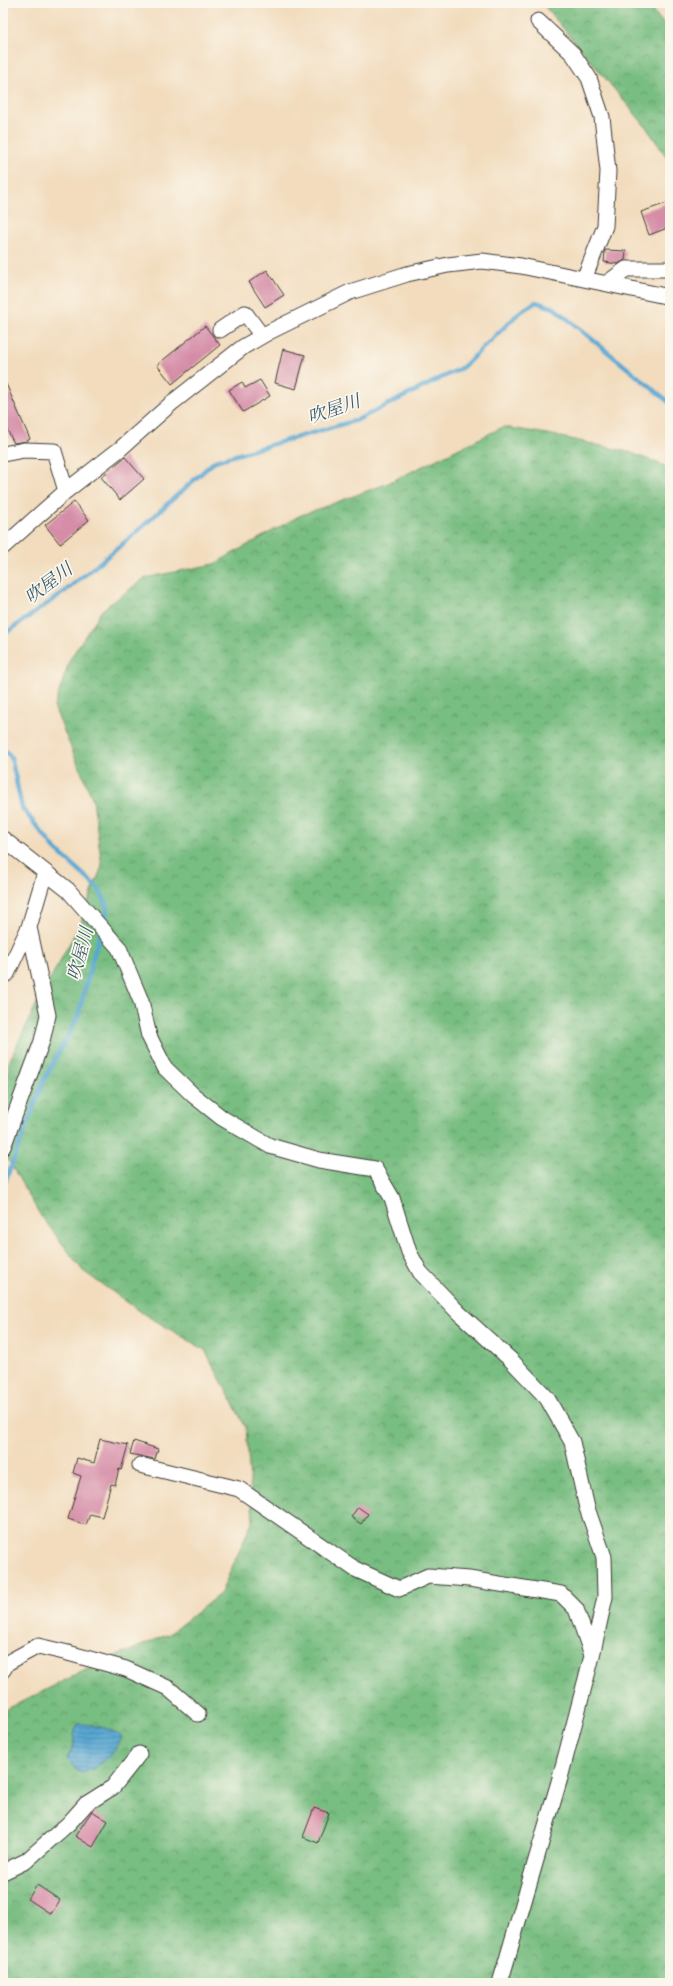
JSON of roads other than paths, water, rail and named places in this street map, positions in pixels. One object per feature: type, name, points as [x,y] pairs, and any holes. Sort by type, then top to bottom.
[{"type":"street","points":[[538,21],[573,54],[589,78],[602,117],[608,171],[605,226],[584,278]]},
{"type":"street","points":[[3,547],[66,491],[120,449],[173,402],[243,347],[350,292],[407,274],[448,265],[482,261],[521,266],[584,278],[670,297]]},
{"type":"street","points":[[607,283],[626,269],[670,269]]},
{"type":"street","points":[[220,330],[245,313],[262,336]]},
{"type":"street","points":[[3,454],[24,450],[54,450],[66,491]]},
{"type":"street","points":[[3,839],[68,890],[119,948],[141,1001],[149,1036],[165,1068],[193,1095],[222,1118],[270,1146],[319,1160],[375,1169],[392,1198],[409,1252],[420,1272],[458,1312],[511,1360],[547,1398],[572,1442],[587,1508],[604,1557],[605,1597],[592,1656],[552,1807],[500,1983]]},
{"type":"street","points":[[7,974],[29,927],[45,873]]},
{"type":"street","points":[[3,1147],[42,1041],[48,1015],[29,927]]},
{"type":"street","points":[[140,1465],[239,1489],[355,1569],[400,1589],[428,1576],[469,1579],[561,1594],[576,1609],[592,1656]]},
{"type":"street","points":[[3,1670],[7,1663],[38,1646],[126,1670],[168,1688],[198,1714]]},
{"type":"street","points":[[3,1872],[26,1861],[70,1823],[86,1804],[113,1787],[139,1754]]},
{"type":"water","points":[[78,1724],[101,1727],[122,1737],[111,1755],[106,1760],[95,1768],[82,1773],[75,1769],[67,1758],[74,1746],[74,1734]]},
{"type":"waterway","name":"吹屋川","points":[[3,635],[64,592],[131,537],[215,461],[357,420],[463,367],[520,312],[536,302],[554,308],[670,403]]},
{"type":"waterway","name":"吹屋川","points":[[3,748],[11,757],[22,808],[55,849],[99,889],[108,908],[93,957],[78,1017],[44,1080],[3,1187]]}]
